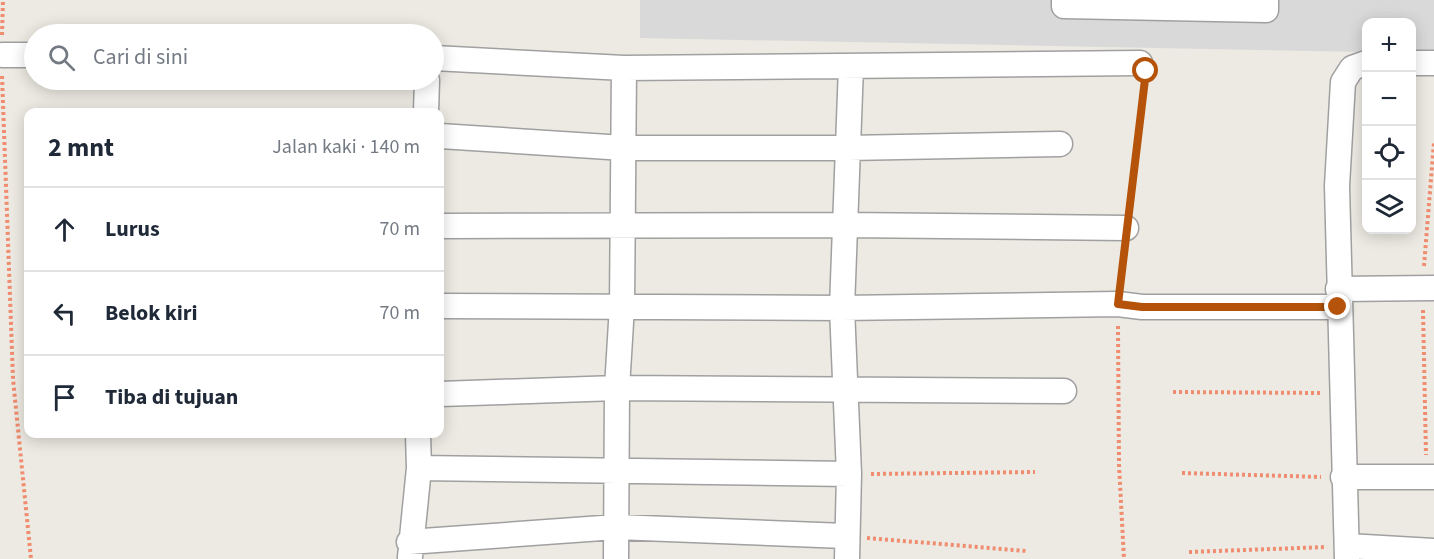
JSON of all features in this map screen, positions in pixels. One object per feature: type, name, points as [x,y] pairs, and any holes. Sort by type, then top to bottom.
[{"type":"street","points":[[1064,0],[1064,6],[1162,4],[1266,10],[1266,0]]},
{"type":"street","points":[[2,55],[24,55]]},
{"type":"street","points":[[444,59],[624,68],[1140,63]]},
{"type":"street","points":[[1416,63],[1434,63]]},
{"type":"street","points":[[1362,64],[1352,68],[1343,82],[1337,186],[1338,298],[1347,553],[1434,551]]},
{"type":"street","points":[[418,438],[419,468],[409,551],[616,527],[846,548],[849,474],[842,308],[851,66]]},
{"type":"street","points":[[616,559],[617,388],[622,306],[624,68]]},
{"type":"street","points":[[426,108],[427,90]]},
{"type":"street","points":[[444,136],[624,148],[848,148],[1059,144]]},
{"type":"street","points":[[444,226],[846,225],[1125,228]]},
{"type":"street","points":[[444,306],[842,308],[1118,304],[1142,307],[1338,298],[1434,288]]},
{"type":"street","points":[[444,394],[617,388],[1064,391]]},
{"type":"street","points":[[419,468],[849,474]]},
{"type":"street","points":[[1343,477],[1434,477]]},
{"type":"path","points":[[3,0],[2,55],[14,379],[31,559]]},
{"type":"path","points":[[1124,559],[1119,465],[1118,304],[1125,228],[1147,75],[1140,63]]},
{"type":"path","points":[[1173,392],[1341,393]]},
{"type":"path","points":[[849,474],[1035,472]]},
{"type":"path","points":[[1182,473],[1343,477]]},
{"type":"path","points":[[846,548],[1027,551]]},
{"type":"path","points":[[1190,552],[1347,553]]},
{"type":"shaded area","points":[[640,0],[1434,0],[1434,53],[1416,53],[1416,18],[1362,18],[1362,52],[640,38]]},
{"type":"route","points":[[1146,71],[1125,228],[1118,304],[1142,307],[1338,307]]}]
